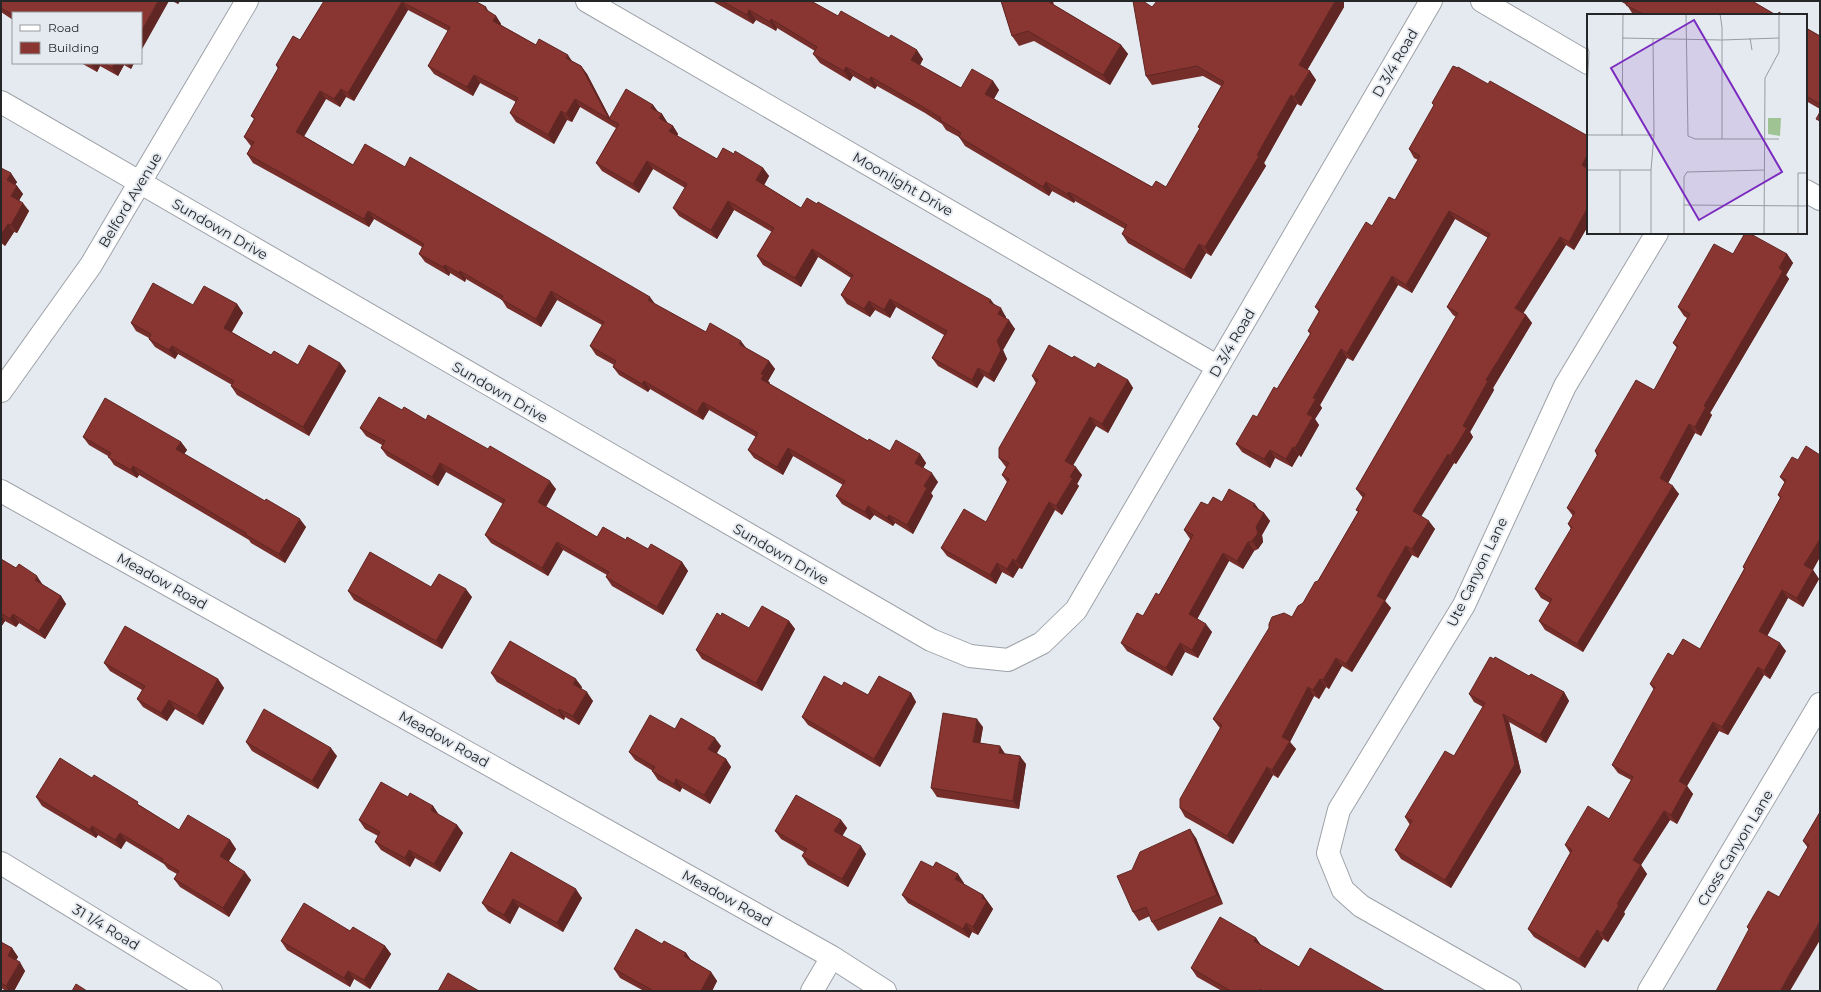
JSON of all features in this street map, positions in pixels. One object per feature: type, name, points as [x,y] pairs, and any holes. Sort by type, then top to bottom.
[{"type":"street","name":"Belford Avenue","points":[[1,391],[91,265],[247,1]]},
{"type":"street","name":"Moonlight Drive","points":[[587,1],[1218,367]]},
{"type":"street","name":"D 3/4 Road","points":[[1008,660],[1042,643],[1076,610],[1431,1]]},
{"type":"street","points":[[1482,1],[1587,62]]},
{"type":"street","name":"Sundown Drive","points":[[1,102],[931,640],[970,656],[1008,660]]},
{"type":"street","points":[[1807,192],[1820,199]]},
{"type":"street","name":"Ute Canyon Lane","points":[[1510,991],[1361,906],[1343,890],[1328,853],[1339,810],[1464,606],[1565,386],[1656,234]]},
{"type":"street","name":"Meadow Road","points":[[1,491],[832,957],[885,991]]},
{"type":"street","name":"Cross Canyon Lane","points":[[1649,991],[1820,704]]},
{"type":"street","name":"31 1/4 Road","points":[[1,863],[211,991]]},
{"type":"street","points":[[812,991],[832,957]]},
{"type":"building","points":[[1,1],[158,1],[142,30],[142,12],[12,12],[12,14],[1,8]]},
{"type":"building","points":[[324,1],[475,1],[486,7],[485,9],[496,16],[493,21],[536,45],[539,39],[568,55],[566,58],[581,66],[609,119],[575,99],[566,114],[561,111],[548,135],[510,113],[518,98],[474,75],[467,87],[428,66],[450,27],[402,2],[348,93],[341,89],[334,99],[320,91],[296,132],[353,165],[365,144],[405,167],[410,157],[650,297],[648,300],[706,332],[710,323],[741,341],[739,344],[769,361],[761,374],[764,375],[761,379],[868,441],[869,439],[890,451],[896,440],[920,454],[915,463],[932,473],[924,486],[927,488],[907,525],[889,515],[887,518],[868,506],[865,512],[836,496],[845,481],[788,448],[777,467],[748,450],[758,433],[703,402],[697,412],[644,381],[642,384],[613,367],[616,361],[590,346],[604,322],[551,291],[536,319],[501,299],[503,296],[460,271],[459,273],[445,265],[443,267],[419,254],[424,244],[368,211],[364,219],[247,154],[254,142],[244,137],[255,118],[251,116],[279,67],[276,65],[293,36],[300,40]]},
{"type":"building","points":[[722,1],[811,1],[838,16],[841,11],[889,38],[891,35],[917,50],[911,60],[961,88],[972,69],[993,81],[985,94],[1152,187],[1156,181],[1166,187],[1200,128],[1198,127],[1224,82],[1197,66],[1146,76],[1133,1],[1143,1],[1152,7],[1157,1],[1335,1],[1299,65],[1310,71],[1294,97],[1291,95],[1257,155],[1259,156],[1205,247],[1199,244],[1184,270],[1122,234],[1127,225],[1069,192],[1067,194],[1046,182],[1043,187],[959,137],[961,133],[940,120],[941,118],[871,77],[869,80],[846,67],[844,71],[813,54],[817,47],[771,19],[770,22],[749,10],[747,15]]},
{"type":"building","points":[[1001,1],[1049,1],[1121,45],[1103,75],[1028,31],[1012,36]]},
{"type":"building","points":[[1628,1],[1752,1],[1774,14],[1643,14],[1626,5]]},
{"type":"building","points":[[1807,29],[1820,36],[1820,104],[1807,97]]},
{"type":"building","points":[[106,64],[114,64],[112,68]]},
{"type":"building","points":[[1453,66],[1458,67],[1488,84],[1490,81],[1587,135],[1587,156],[1582,165],[1587,168],[1587,209],[1569,242],[1560,237],[1515,308],[1526,315],[1486,380],[1488,381],[1463,426],[1467,428],[1450,456],[1448,454],[1413,511],[1429,521],[1412,549],[1406,546],[1377,596],[1385,600],[1346,664],[1336,658],[1323,680],[1320,679],[1313,690],[1308,687],[1282,737],[1290,741],[1272,770],[1267,767],[1227,836],[1180,808],[1180,799],[1222,725],[1213,719],[1269,628],[1272,617],[1284,613],[1292,617],[1298,606],[1303,603],[1315,582],[1318,581],[1359,511],[1356,510],[1365,494],[1356,489],[1458,313],[1447,307],[1490,234],[1449,211],[1406,285],[1392,276],[1347,353],[1341,349],[1313,398],[1316,399],[1307,414],[1313,417],[1295,448],[1293,447],[1286,459],[1270,450],[1264,459],[1236,444],[1253,415],[1257,417],[1274,387],[1277,389],[1311,333],[1308,331],[1320,310],[1315,307],[1366,222],[1372,226],[1389,197],[1395,200],[1420,156],[1409,149],[1434,105],[1432,103]]},
{"type":"building","points":[[626,89],[653,105],[651,108],[662,114],[659,118],[673,126],[669,131],[717,159],[723,148],[734,154],[735,151],[763,168],[756,180],[801,208],[807,198],[817,204],[818,202],[991,300],[989,302],[1001,308],[998,314],[1009,320],[997,341],[1001,350],[989,374],[978,368],[972,380],[932,358],[947,331],[890,299],[884,310],[869,301],[864,309],[841,295],[853,275],[812,249],[795,278],[757,256],[774,228],[728,201],[711,230],[673,208],[687,184],[647,161],[633,184],[596,163],[619,124],[609,119]]},
{"type":"building","points":[[1820,112],[1820,121],[1816,119]]},
{"type":"building","points":[[1,168],[11,173],[7,180],[17,186],[11,196],[23,203],[11,225],[8,224],[1,235]]},
{"type":"building","points":[[1744,234],[1751,234],[1787,254],[1779,268],[1783,271],[1704,406],[1706,407],[1695,427],[1689,424],[1660,478],[1673,486],[1577,644],[1539,621],[1552,599],[1535,589],[1572,527],[1568,524],[1575,512],[1567,508],[1598,454],[1595,451],[1636,380],[1654,390],[1678,346],[1673,343],[1690,314],[1678,307],[1714,244],[1733,254]]},
{"type":"building","points":[[153,283],[193,305],[204,286],[237,304],[224,328],[271,355],[274,351],[298,365],[309,345],[340,363],[303,427],[231,386],[234,381],[172,346],[169,350],[149,339],[151,334],[131,323]]},
{"type":"building","points":[[1049,345],[1072,358],[1074,356],[1095,368],[1098,363],[1128,380],[1102,424],[1090,417],[1065,461],[1076,467],[1070,477],[1073,478],[1056,506],[1049,502],[1016,561],[1013,559],[1007,569],[997,563],[990,575],[941,548],[964,509],[986,522],[1009,479],[1002,475],[1009,463],[999,458],[999,448],[1038,380],[1032,376]]},
{"type":"building","points":[[379,397],[402,410],[404,407],[426,420],[428,415],[488,449],[490,446],[550,481],[538,502],[597,537],[603,527],[626,540],[627,537],[648,549],[651,544],[682,562],[657,607],[606,577],[609,572],[557,542],[542,568],[485,535],[505,500],[440,463],[432,477],[381,448],[385,441],[360,428]]},
{"type":"building","points":[[105,398],[181,442],[176,449],[265,501],[266,499],[300,519],[279,554],[133,466],[131,470],[108,457],[111,453],[83,437]]},
{"type":"building","points":[[1806,446],[1820,455],[1820,539],[1804,565],[1813,570],[1797,598],[1782,590],[1759,631],[1780,643],[1764,671],[1758,667],[1722,727],[1713,722],[1679,781],[1687,786],[1671,815],[1664,811],[1633,860],[1641,865],[1617,904],[1619,905],[1602,933],[1597,930],[1579,959],[1528,929],[1572,850],[1565,845],[1588,806],[1609,819],[1633,777],[1612,765],[1655,687],[1650,684],[1668,653],[1673,656],[1683,639],[1700,649],[1745,568],[1743,567],[1781,497],[1778,495],[1786,480],[1780,477],[1792,457],[1798,460]]},
{"type":"building","points":[[1229,489],[1255,504],[1253,506],[1264,513],[1256,527],[1258,533],[1252,541],[1248,542],[1237,561],[1223,553],[1189,614],[1206,624],[1192,650],[1180,643],[1166,668],[1121,643],[1137,613],[1143,616],[1156,593],[1159,595],[1193,535],[1184,530],[1201,502],[1208,505],[1213,497],[1222,502]]},
{"type":"building","points":[[370,552],[431,587],[439,574],[466,589],[436,641],[348,591]]},
{"type":"building","points":[[1,559],[16,568],[19,564],[37,576],[35,580],[61,596],[39,631],[13,614],[10,619],[1,613]]},
{"type":"building","points":[[762,606],[789,621],[756,683],[696,650],[717,613],[721,616],[722,613],[749,628]]},
{"type":"building","points":[[125,626],[218,679],[197,716],[169,700],[161,713],[137,699],[145,686],[104,663]]},
{"type":"building","points":[[510,641],[576,679],[573,684],[587,692],[573,716],[559,709],[558,711],[491,673]]},
{"type":"building","points":[[1490,657],[1494,659],[1495,657],[1529,676],[1531,674],[1564,692],[1540,735],[1503,714],[1515,764],[1445,880],[1395,850],[1412,821],[1405,817],[1445,751],[1454,756],[1485,703],[1469,694]]},
{"type":"building","points":[[824,676],[842,686],[844,682],[868,695],[879,676],[911,693],[874,759],[802,717]]},
{"type":"building","points":[[264,709],[331,748],[312,781],[246,742]]},
{"type":"building","points":[[943,713],[977,719],[973,742],[1000,746],[999,753],[1020,756],[1013,801],[931,788]]},
{"type":"building","points":[[650,715],[675,729],[681,718],[715,738],[708,749],[726,759],[704,795],[676,779],[674,784],[652,771],[655,767],[629,752]]},
{"type":"building","points":[[60,758],[92,778],[94,775],[138,802],[137,804],[179,830],[188,815],[230,840],[220,856],[245,872],[223,908],[174,879],[179,871],[162,861],[163,859],[120,833],[115,840],[92,826],[90,830],[36,797]]},
{"type":"building","points":[[381,782],[408,797],[410,793],[433,806],[431,810],[457,825],[434,864],[409,850],[405,858],[375,842],[380,832],[359,820]]},
{"type":"building","points":[[796,795],[841,820],[834,831],[861,846],[842,879],[802,856],[807,849],[775,831]]},
{"type":"building","points":[[1820,812],[1820,921],[1780,991],[1716,991],[1749,929],[1747,927],[1768,891],[1779,897],[1809,845],[1803,841]]},
{"type":"building","points":[[1190,829],[1217,895],[1152,922],[1146,907],[1133,912],[1117,876],[1132,870],[1140,852]]},
{"type":"building","points":[[511,852],[576,889],[557,923],[513,899],[504,915],[482,903]]},
{"type":"building","points":[[921,861],[933,867],[936,862],[958,874],[955,879],[983,895],[982,898],[987,901],[973,927],[966,923],[963,929],[902,895]]},
{"type":"building","points":[[304,903],[350,931],[353,927],[385,946],[364,980],[348,971],[344,978],[281,941]]},
{"type":"building","points":[[1220,917],[1256,938],[1254,941],[1299,967],[1310,948],[1385,991],[1263,991],[1260,989],[1260,991],[1231,991],[1191,968]]},
{"type":"building","points":[[636,929],[662,944],[664,941],[686,953],[684,956],[711,972],[701,991],[651,991],[652,990],[614,969]]},
{"type":"building","points":[[1,942],[12,948],[8,956],[20,962],[6,986],[1,983]]},
{"type":"building","points":[[448,973],[479,991],[438,991]]},
{"type":"building","points":[[76,984],[87,991],[72,991]]}]
